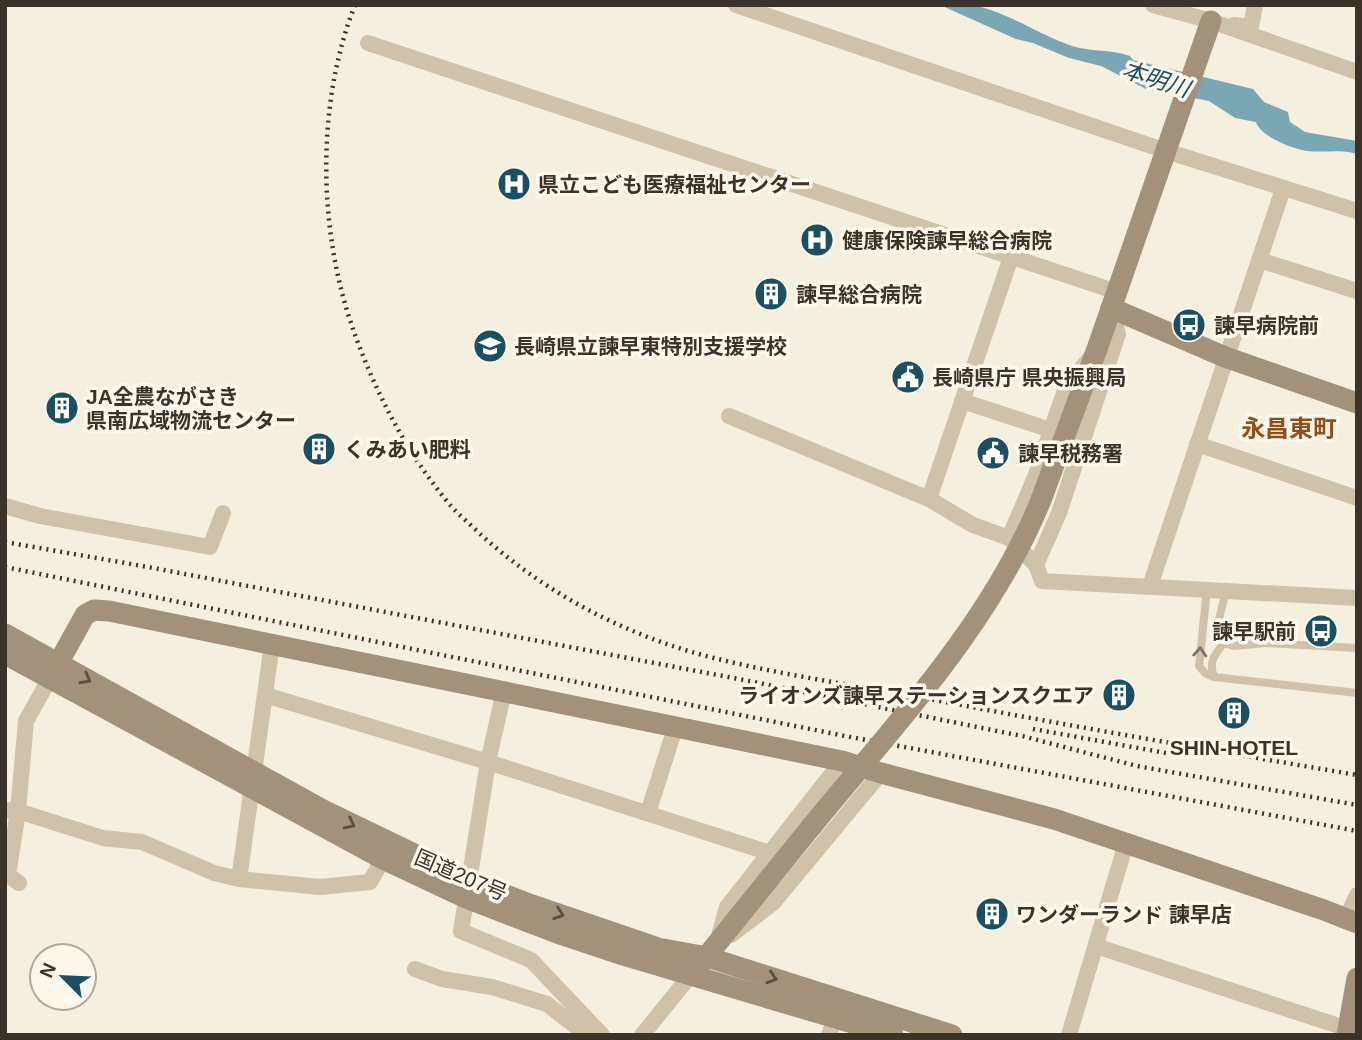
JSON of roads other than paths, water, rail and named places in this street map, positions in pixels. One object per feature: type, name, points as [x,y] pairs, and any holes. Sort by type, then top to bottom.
[{"type":"street","points":[[736,5],[1169,142],[1283,189],[1357,211]]},
{"type":"street","points":[[1153,5],[1209,28],[1357,72]]},
{"type":"street","points":[[1209,28],[1251,27],[1255,5]]},
{"type":"street","points":[[642,1035],[964,640],[999,587],[1027,536],[1041,500],[1097,349],[1209,28]]},
{"type":"street","points":[[368,43],[1011,257],[1114,300],[1225,357],[1357,403]]},
{"type":"street","points":[[1150,586],[1283,189]]},
{"type":"street","points":[[929,499],[1011,257]]},
{"type":"street","points":[[1259,260],[1357,291]]},
{"type":"street","points":[[1036,565],[1059,513],[1118,334],[1114,300]]},
{"type":"street","points":[[1009,538],[1066,387],[1097,349]]},
{"type":"street","points":[[962,401],[1051,430]]},
{"type":"street","points":[[729,416],[929,499],[973,526],[1009,538],[1036,565],[1042,581],[1357,598]]},
{"type":"street","points":[[1197,444],[1357,498]]},
{"type":"street","points":[[5,506],[40,516],[210,547],[223,513]]},
{"type":"street","points":[[11,877],[11,810],[23,752],[26,721],[85,615],[94,610],[676,725],[842,761],[881,774],[1054,819],[1351,921],[1357,895]]},
{"type":"street","name":"国道207号","points":[[5,634],[54,671],[387,852],[468,889],[532,905],[658,948],[712,951],[952,1035]]},
{"type":"street","points":[[239,879],[272,644]]},
{"type":"street","points":[[5,653],[54,671]]},
{"type":"street","points":[[504,691],[488,762],[461,931],[531,960],[601,1035]]},
{"type":"street","points":[[265,695],[488,762],[770,853]]},
{"type":"street","points":[[648,813],[676,725]]},
{"type":"street","points":[[5,751],[23,752]]},
{"type":"street","points":[[712,951],[727,907],[842,761]]},
{"type":"street","points":[[712,951],[773,903],[881,774]]},
{"type":"street","points":[[11,810],[103,838],[142,842],[214,873],[239,879],[320,887],[370,882],[387,852]]},
{"type":"street","points":[[1069,1035],[1126,843]]},
{"type":"street","points":[[468,889],[557,933],[832,1026],[893,1035]]},
{"type":"street","points":[[1096,946],[1351,1031],[1357,978]]},
{"type":"street","points":[[415,970],[442,979],[492,987],[547,1004],[587,1035]]},
{"type":"lane","points":[[1207,589],[1199,666],[1205,673],[1214,677],[1357,693]]},
{"type":"lane","points":[[1226,590],[1217,628],[1224,643],[1234,646],[1266,643],[1357,648]]},
{"type":"lane","points":[[1214,677],[1210,668],[1214,656],[1224,643]]},
{"type":"water","name":"本明川","points":[[940,5],[978,6],[1072,46],[1123,54],[1133,60],[1253,89],[1264,102],[1288,112],[1290,122],[1305,132],[1357,141],[1357,154],[1293,148],[1270,137],[1256,122],[1235,118],[1209,101],[1146,89],[1101,66],[1016,39]]},
{"type":"railway","points":[[355,5],[342,43],[333,83],[328,125],[328,209],[341,290],[371,376],[406,444],[451,506],[503,554],[558,593],[618,625],[649,638],[714,658],[796,676],[1357,775]]},
{"type":"railway","points":[[5,542],[744,680],[1022,736],[1137,766],[1357,805]]},
{"type":"railway","points":[[5,567],[845,736],[1357,831]]},
{"type":"railway","points":[[1033,729],[1177,755]]},
{"type":"place","name":"県立こども医療福祉センター","points":[[514,184]]},
{"type":"place","name":"健康保険諫早総合病院","points":[[817,240]]},
{"type":"place","name":"諫早総合病院","points":[[771,294]]},
{"type":"place","name":"諫早病院前","points":[[1189,325]]},
{"type":"place","name":"長崎県立諫早東特別支援学校","points":[[490,346]]},
{"type":"place","name":"長崎県庁 県央振興局","points":[[908,377]]},
{"type":"place","name":"JA全農ながさき 県南広域物流センター","points":[[62,408]]},
{"type":"place","name":"くみあい肥料","points":[[319,449]]},
{"type":"place","name":"諫早税務署","points":[[993,453]]},
{"type":"place","name":"諫早駅前","points":[[1321,631]]},
{"type":"place","name":"ライオンズ諫早ステーションスクエア","points":[[1119,695]]},
{"type":"place","name":"SHIN-HOTEL","points":[[1234,713]]},
{"type":"place","name":"ワンダーランド 諫早店","points":[[992,914]]},
{"type":"district","name":"永昌東町","points":[[1289,428]]}]
